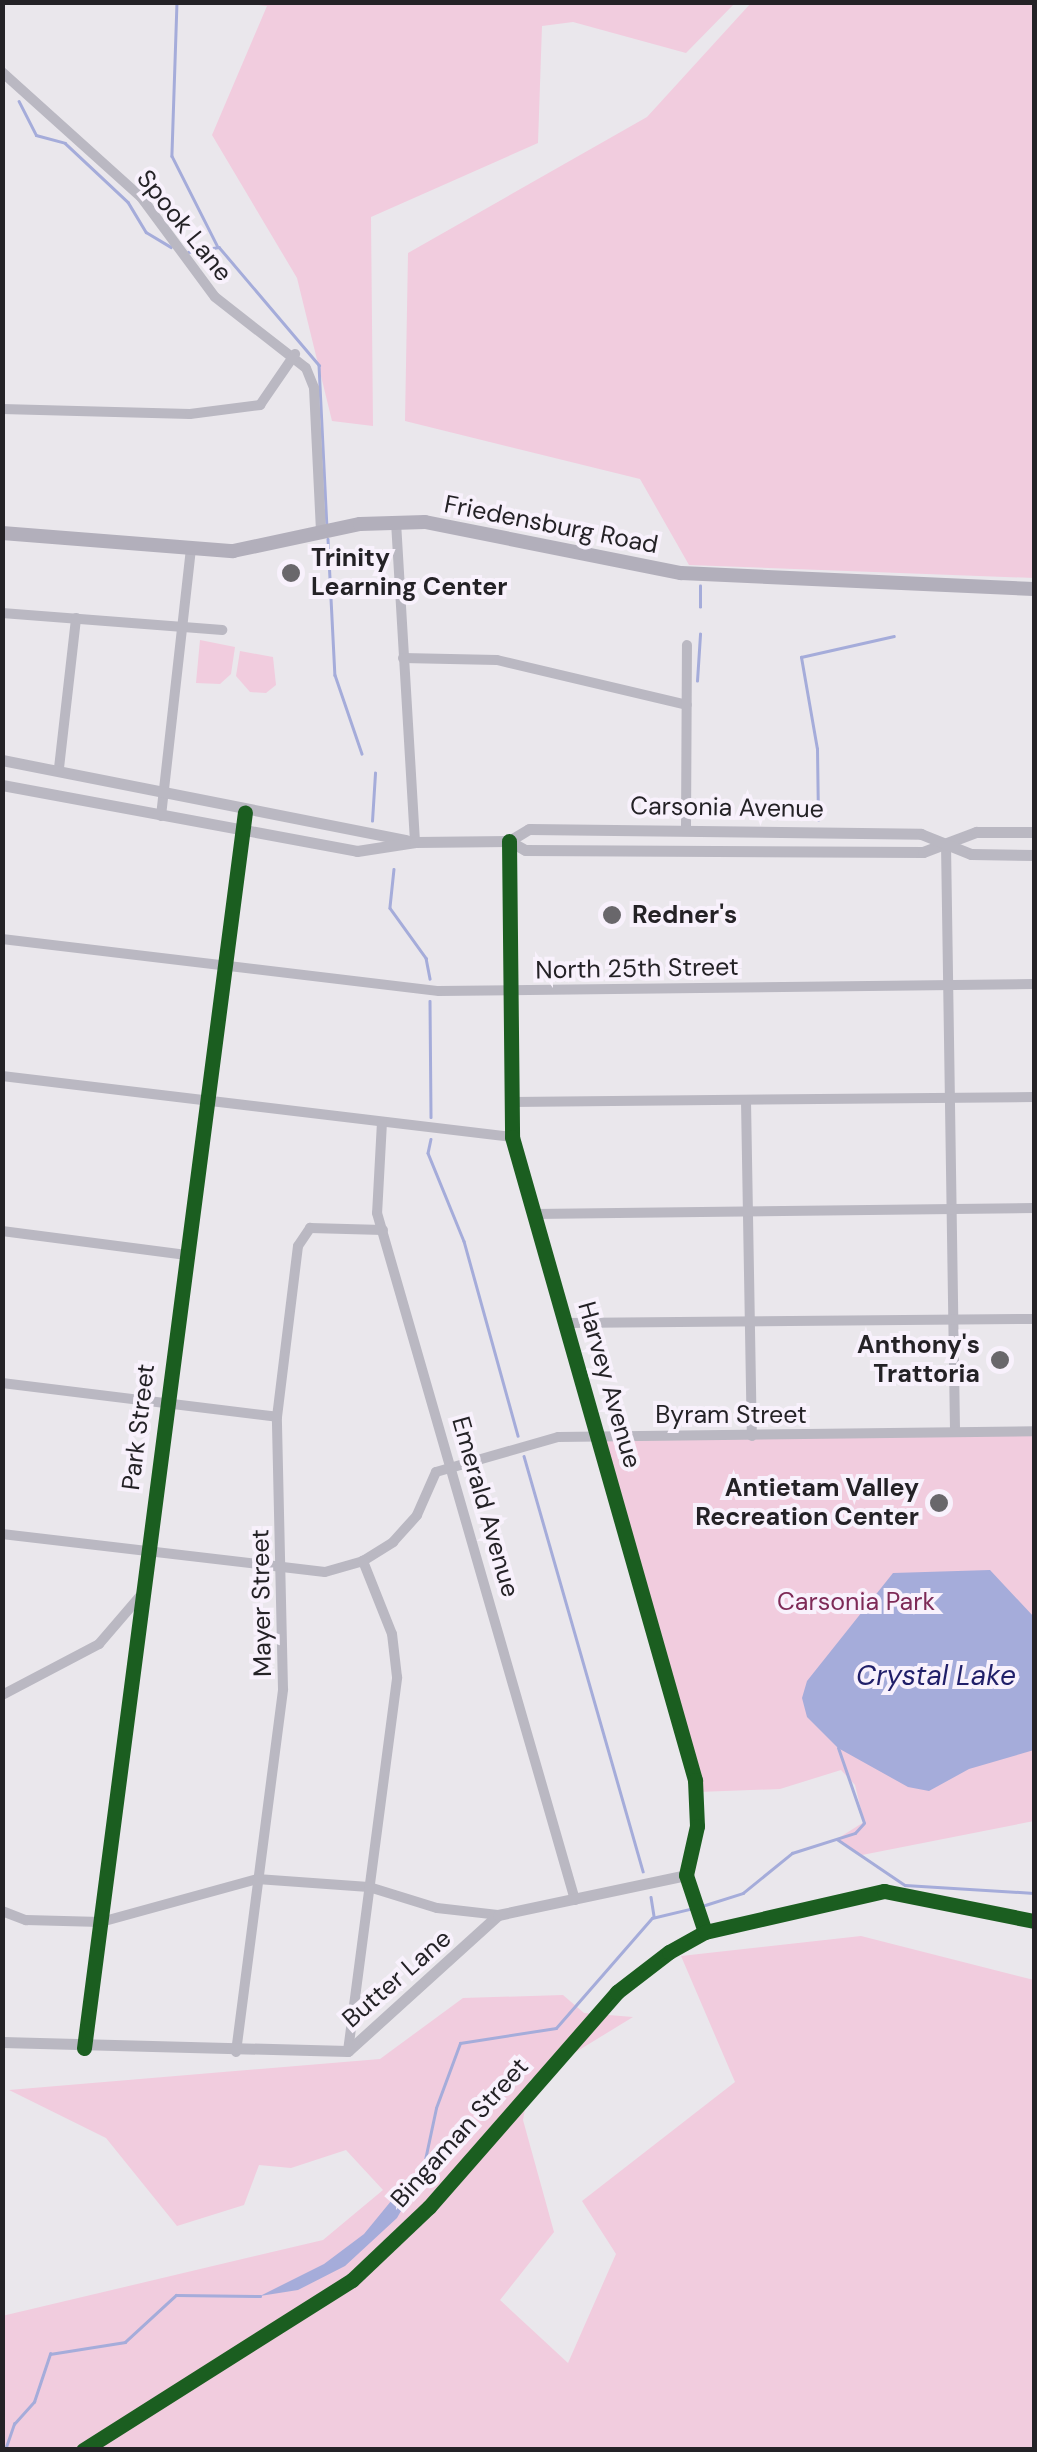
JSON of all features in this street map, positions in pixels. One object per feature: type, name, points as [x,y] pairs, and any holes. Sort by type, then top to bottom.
[{"type":"main road","name":"Friedensburg Road","points":[[2,533],[232,551],[321,531],[396,522],[451,525],[681,572],[1034,589]]},
{"type":"street","name":"Spook Lane","points":[[2,72],[141,197],[214,297],[295,354]]},
{"type":"street","points":[[2,409],[190,414],[260,406],[295,354],[314,388],[321,531]]},
{"type":"street","points":[[396,522],[416,842]]},
{"type":"street","points":[[161,816],[190,550]]},
{"type":"street","points":[[2,614],[222,630]]},
{"type":"street","points":[[59,768],[76,618]]},
{"type":"street","points":[[686,644],[686,829]]},
{"type":"street","points":[[403,658],[497,660],[687,705]]},
{"type":"street","name":"Carsonia Avenue","points":[[2,760],[59,768],[245,812],[416,842]]},
{"type":"street","name":"Carsonia Avenue","points":[[2,785],[357,852],[416,842],[509,842],[525,850],[923,852],[976,832],[1034,832]]},
{"type":"street","name":"Park Street","points":[[84,2048],[245,812]]},
{"type":"street","name":"Carsonia Avenue","points":[[509,842],[529,829],[921,834],[972,854],[1034,855]]},
{"type":"street","name":"Harvey Avenue","points":[[509,842],[512,1136],[696,1780],[697,1826],[686,1874]]},
{"type":"street","points":[[946,844],[955,1432]]},
{"type":"street","name":"North 25th Street","points":[[2,939],[438,992],[1034,984]]},
{"type":"street","points":[[2,1076],[512,1136]]},
{"type":"street","points":[[512,1102],[1034,1097]]},
{"type":"street","points":[[746,1101],[752,1436]]},
{"type":"street","name":"Emerald Avenue","points":[[382,1122],[374,1177],[383,1230],[575,1900]]},
{"type":"street","points":[[534,1214],[1034,1208]]},
{"type":"street","name":"Mayer Street","points":[[236,2052],[283,1688],[278,1417],[303,1232],[383,1230]]},
{"type":"street","points":[[2,1231],[186,1255]]},
{"type":"street","points":[[565,1323],[1034,1319]]},
{"type":"street","points":[[2,1384],[278,1417]]},
{"type":"street","name":"Byram Street","points":[[2,1534],[282,1570],[325,1572],[362,1561],[409,1525],[436,1472],[558,1436],[1034,1432]]},
{"type":"street","points":[[348,2051],[397,1661],[362,1561]]},
{"type":"street","points":[[2,1695],[99,1644],[144,1590]]},
{"type":"street","points":[[2,1911],[26,1920],[101,1922],[257,1879],[369,1888],[437,1908],[498,1915],[686,1874],[705,1932]]},
{"type":"street","name":"Bingaman Street","points":[[83,2450],[352,2280],[436,2200],[617,1992],[705,1932],[884,1891],[1034,1921]]},
{"type":"street","name":"Butter Lane","points":[[2,2042],[236,2052],[348,2051],[498,1915]]},
{"type":"green space","points":[[241,3],[735,3],[686,53],[573,22],[542,26],[538,143],[371,217],[373,426],[332,421],[297,278],[212,135],[267,6]]},
{"type":"green space","points":[[751,3],[1034,3],[1034,578],[689,565],[640,479],[405,421],[408,253],[647,117]]},
{"type":"green space","points":[[200,640],[235,647],[231,674],[220,684],[196,683]]},
{"type":"green space","points":[[240,651],[273,657],[276,685],[266,693],[250,692],[236,676]]},
{"type":"green space","name":"Carsonia Park","points":[[1034,1431],[1034,1821],[862,1855],[837,1839],[864,1822],[855,1785],[841,1770],[780,1789],[698,1792],[596,1435]]},
{"type":"green space","points":[[861,1936],[1034,1980],[1034,2449],[3,2449],[2,2316],[323,2240],[383,2190],[346,2150],[291,2168],[259,2165],[244,2205],[177,2226],[106,2138],[9,2090],[380,2059],[463,1998],[563,1995],[584,2013],[633,2017],[530,2080],[523,2120],[554,2232],[500,2300],[568,2363],[616,2254],[582,2201],[735,2082],[681,1956]]},
{"type":"water","name":"Crystal Lake","points":[[990,1570],[1034,1617],[1034,1750],[969,1769],[929,1791],[908,1787],[838,1748],[807,1717],[802,1698],[807,1681],[893,1573]]},
{"type":"water","points":[[421,2176],[397,2218],[345,2266],[298,2290],[260,2296],[324,2264],[364,2234],[405,2184]]},
{"type":"waterway","points":[[177,2],[172,156],[217,245]]},
{"type":"waterway","points":[[19,101],[36,135],[65,143],[128,202],[146,232],[171,247]]},
{"type":"waterway","points":[[188,252],[219,247],[319,365],[327,526]]},
{"type":"waterway","points":[[328,539],[335,675],[362,754]]},
{"type":"waterway","points":[[700,586],[700,607]]},
{"type":"waterway","points":[[697,681],[700,634]]},
{"type":"waterway","points":[[818,820],[817,749],[801,657],[894,636]]},
{"type":"waterway","points":[[372,821],[375,773]]},
{"type":"waterway","points":[[394,869],[390,908],[426,958],[430,979]]},
{"type":"waterway","points":[[430,1001],[431,1117]]},
{"type":"waterway","points":[[431,1139],[428,1153],[464,1241],[518,1436]]},
{"type":"waterway","points":[[524,1456],[643,1871]]},
{"type":"waterway","points":[[702,1906],[743,1893],[792,1853],[855,1833],[864,1823],[838,1748]]},
{"type":"waterway","points":[[837,1839],[905,1885],[1034,1893]]},
{"type":"waterway","points":[[651,1897],[654,1916]]},
{"type":"waterway","points":[[422,2174],[436,2108],[460,2043],[556,2028],[652,1918],[694,1908]]},
{"type":"waterway","points":[[5,2450],[14,2424],[34,2402],[50,2354],[125,2342],[176,2295],[260,2296]]},
{"type":"waterway","points":[[2,2408],[2,2439]]},
{"type":"cycle path","points":[[84,2048],[245,812]]},
{"type":"cycle path","points":[[509,841],[512,1137],[695,1780],[697,1826],[686,1875],[705,1932]]},
{"type":"cycle path","points":[[83,2450],[352,2280],[429,2207],[617,1992],[669,1952],[705,1932],[884,1891],[1034,1921]]},
{"type":"place","name":"Trinity Learning Center","points":[[291,573]]},
{"type":"place","name":"Redner's","points":[[612,915]]},
{"type":"place","name":"Anthony's Trattoria","points":[[1000,1360]]},
{"type":"place","name":"Antietam Valley Recreation Center","points":[[939,1503]]}]
